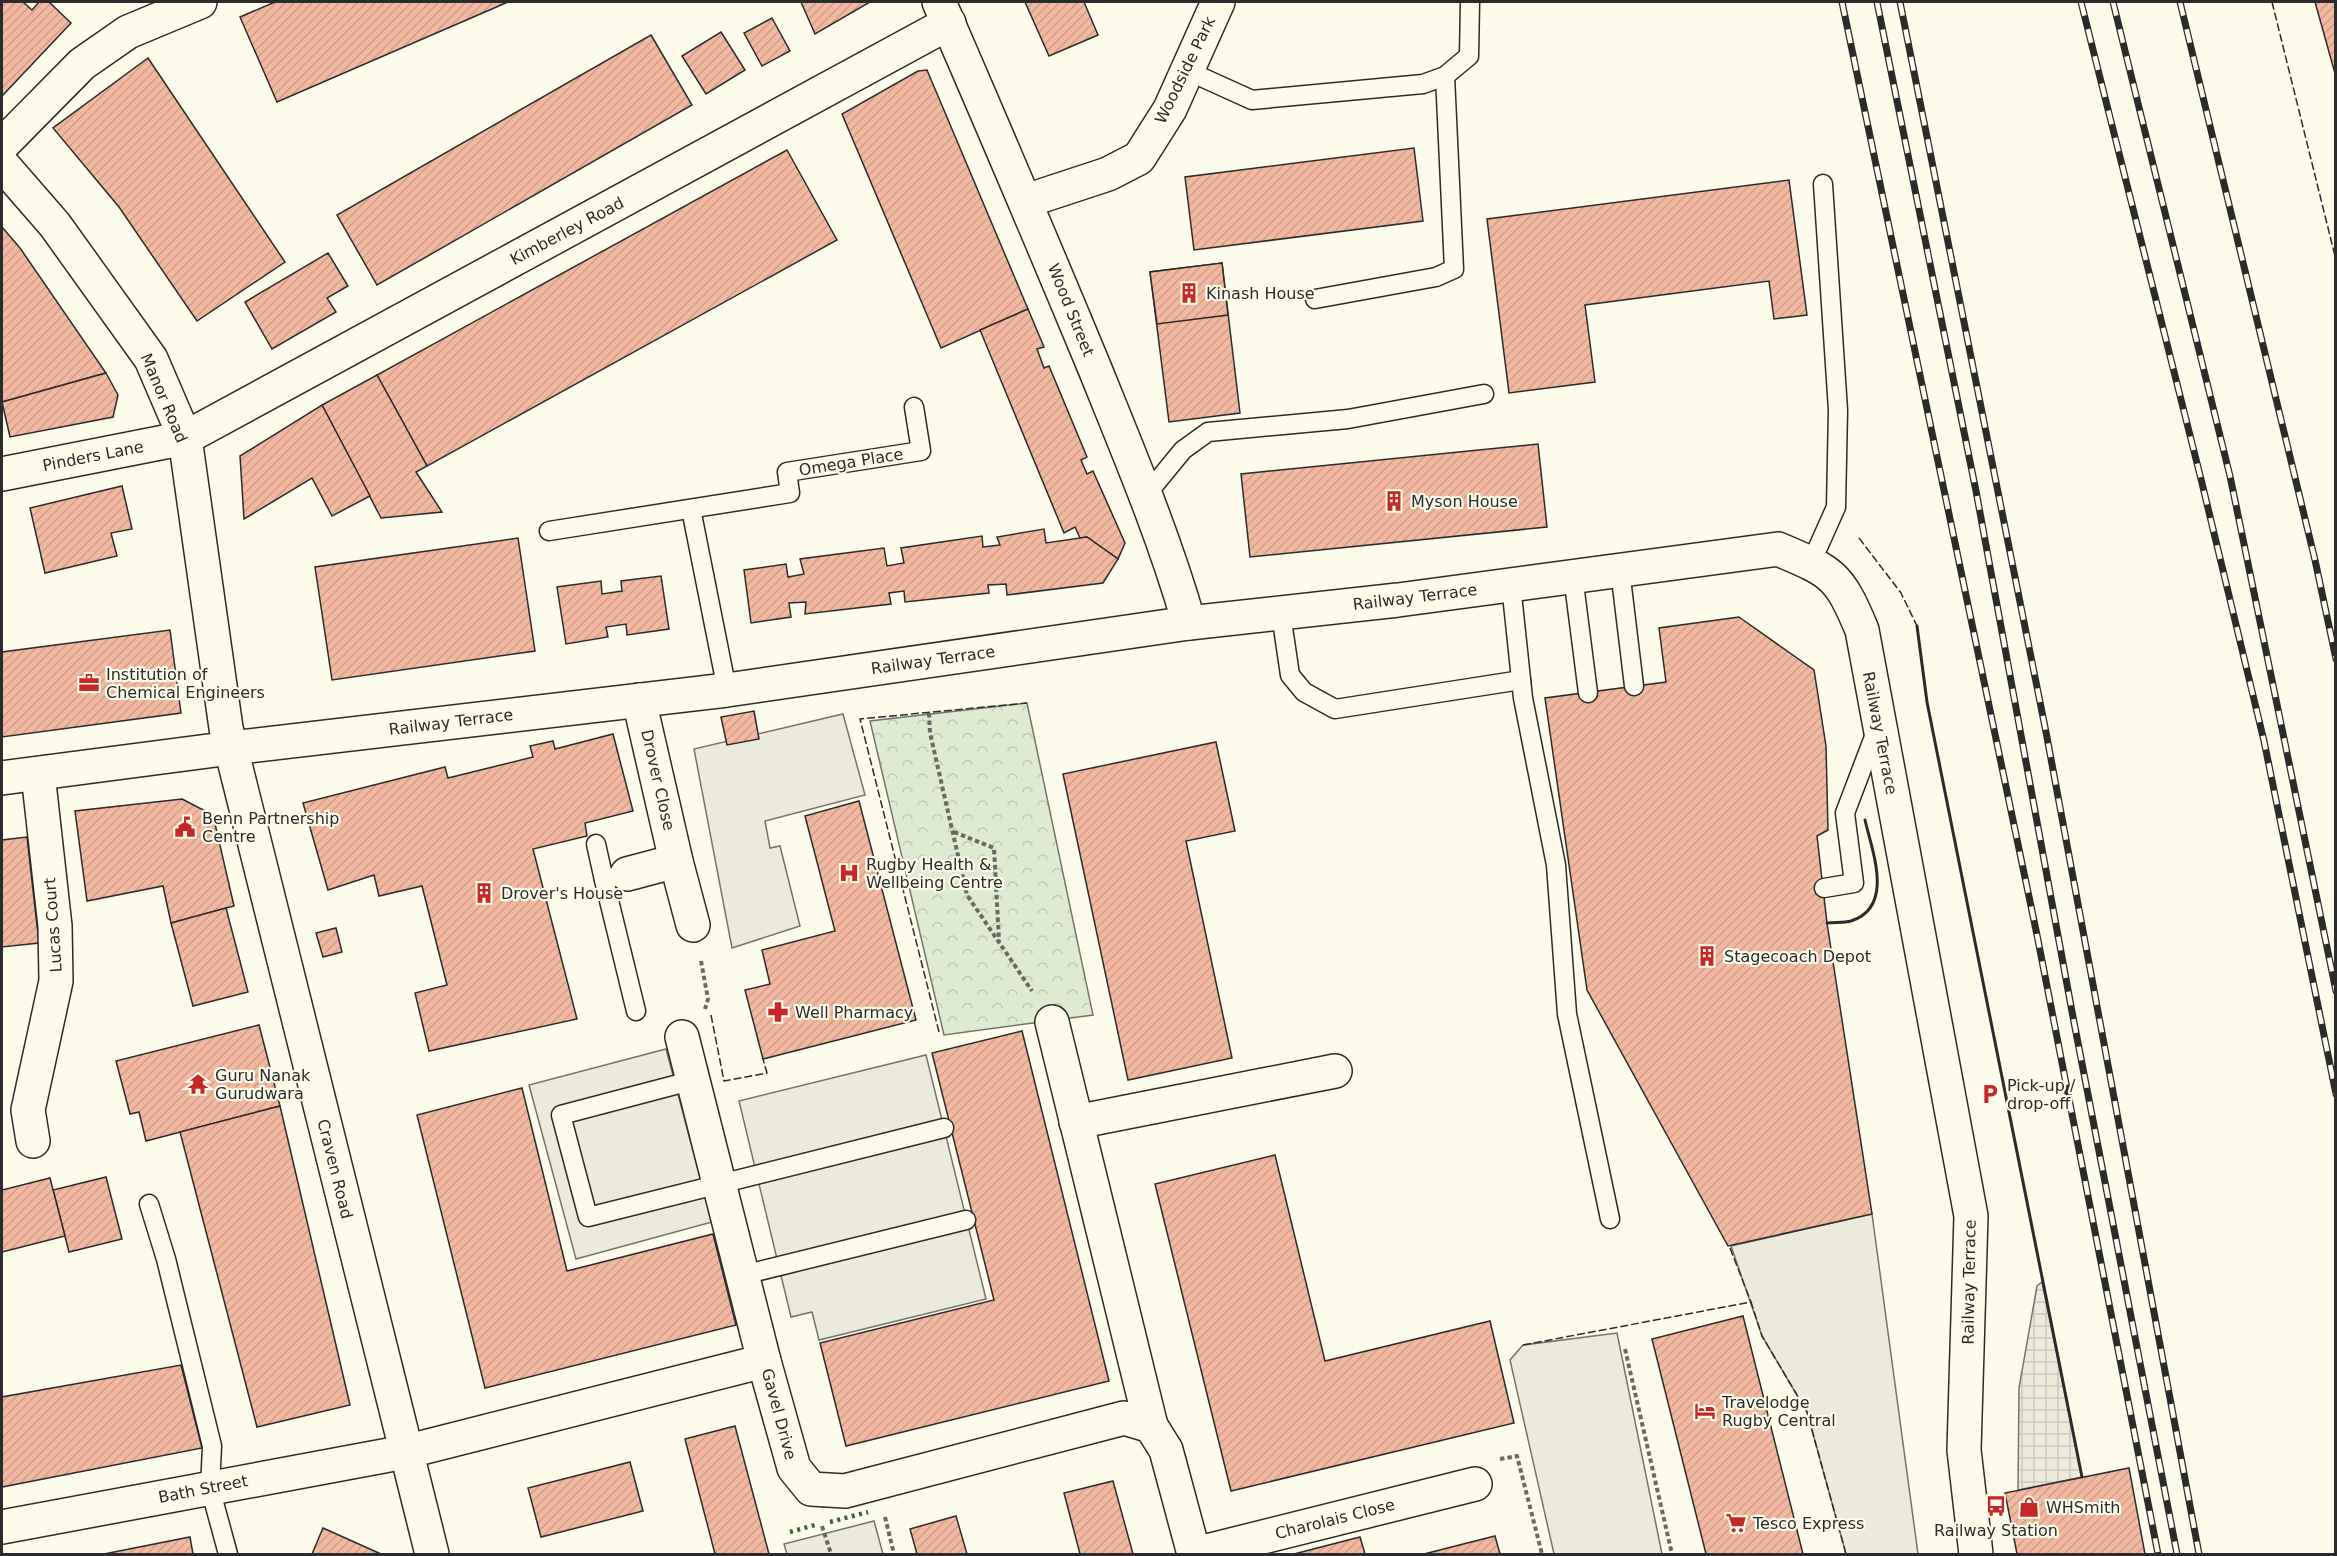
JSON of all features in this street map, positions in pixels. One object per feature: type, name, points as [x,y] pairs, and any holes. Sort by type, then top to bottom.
[{"type":"street","points":[[2,145],[82,64],[128,32],[200,2]]},
{"type":"street","name":"Woodside Park","points":[[1026,201],[1108,174],[1139,158],[1170,109],[1218,2]]},
{"type":"street","name":"Wood Street","points":[[944,12],[1026,201],[1146,495],[1173,566],[1189,623]]},
{"type":"street","name":"Kimberley Road","points":[[184,438],[944,12]]},
{"type":"street","name":"Manor Road","points":[[2,164],[55,225],[151,359],[184,438],[231,748]]},
{"type":"street","name":"Pinders Lane","points":[[2,474],[184,438]]},
{"type":"street","name":"Railway Terrace","points":[[2,778],[231,748],[727,690],[1189,623],[1281,614],[1779,549],[1811,563],[1836,578],[1862,630],[1971,1216],[1964,1450],[1976,1554]]},
{"type":"street","name":"Drover Close","points":[[639,699],[693,925]]},
{"type":"street","name":"Craven Road","points":[[231,748],[432,1554]]},
{"type":"street","name":"Lucas Court","points":[[21,1122],[56,981],[55,926],[38,774]]},
{"type":"street","points":[[615,877],[676,861]]},
{"type":"street","points":[[1052,1022],[1151,1426],[1166,1450],[1194,1554]]},
{"type":"street","points":[[688,1059],[764,1361]]},
{"type":"street","points":[[1076,1122],[1335,1071]]},
{"type":"street","name":"Gavel Drive","points":[[405,1452],[764,1361],[794,1468],[811,1489],[845,1491],[1124,1418],[1151,1426]]},
{"type":"street","name":"Bath Street","points":[[2,1527],[405,1452]]},
{"type":"street","name":"Charolais Close","points":[[1194,1554],[1475,1484]]},
{"type":"lane","points":[[1188,71],[1251,100],[1423,84],[1445,76],[1469,57],[1470,2]]},
{"type":"lane","points":[[1315,299],[1436,277],[1454,269],[1445,76]]},
{"type":"lane","points":[[1811,563],[1836,507],[1838,410],[1823,184]]},
{"type":"lane","points":[[1146,495],[1183,450],[1208,432],[1348,419],[1484,394]]},
{"type":"lane","name":"Omega Place","points":[[549,531],[790,493],[787,472],[921,450],[914,406]]},
{"type":"lane","points":[[691,508],[727,690]]},
{"type":"lane","points":[[1620,570],[1634,686]]},
{"type":"lane","points":[[1573,576],[1588,693]]},
{"type":"lane","points":[[1511,585],[1521,680],[1556,866],[1568,1014],[1610,1220]]},
{"type":"lane","points":[[1281,614],[1290,675],[1304,692],[1335,709],[1521,680]]},
{"type":"lane","points":[[1824,888],[1854,883],[1845,813],[1879,723]]},
{"type":"lane","points":[[596,844],[615,877],[636,1011]]},
{"type":"lane","points":[[688,1059],[561,1115],[588,1217],[944,1128]]},
{"type":"lane","points":[[149,1204],[166,1259],[212,1446],[210,1488],[228,1554]]},
{"type":"lane","points":[[742,1275],[966,1220]]},
{"type":"path","points":[[929,713],[930,733],[967,895],[1052,1022]]},
{"type":"path","points":[[953,832],[994,848],[999,943]]},
{"type":"path","points":[[688,1059],[708,999],[693,925]]},
{"type":"path","points":[[1625,1349],[1672,1554]]},
{"type":"path","points":[[1475,1484],[1489,1462],[1517,1456],[1542,1554]]},
{"type":"green space","points":[[1027,703],[1093,1015],[944,1035],[870,721]]},
{"type":"shaded area","points":[[843,714],[865,795],[765,821],[770,848],[780,846],[800,926],[732,948],[694,749]]},
{"type":"shaded area","points":[[666,1049],[712,1222],[576,1259],[529,1085]]},
{"type":"shaded area","points":[[926,1055],[986,1299],[819,1340],[812,1312],[791,1317],[739,1101]]},
{"type":"shaded area","points":[[1872,1214],[1918,1554],[1846,1554],[1807,1412],[1762,1336],[1731,1246]]},
{"type":"shaded area","points":[[2042,1282],[2082,1477],[2018,1490],[2019,1388],[2037,1286]]},
{"type":"shaded area","points":[[1617,1333],[1662,1554],[1554,1554],[1510,1360],[1523,1345]]},
{"type":"shaded area","points":[[874,1521],[883,1554],[787,1554],[784,1544]]},
{"type":"building","points":[[2,2],[23,2],[32,10],[39,2],[49,2],[71,23],[2,96]]},
{"type":"building","points":[[275,2],[508,2],[277,102],[240,17]]},
{"type":"building","points":[[801,2],[870,2],[815,34]]},
{"type":"building","points":[[1025,2],[1084,2],[1098,35],[1049,56]]},
{"type":"building","points":[[2315,2],[2336,2],[2336,77]]},
{"type":"building","points":[[772,18],[790,51],[762,66],[744,33]]},
{"type":"building","points":[[721,32],[745,70],[706,94],[682,56]]},
{"type":"building","points":[[651,35],[692,105],[377,285],[337,215]]},
{"type":"building","points":[[148,58],[285,262],[197,321],[119,207],[53,128]]},
{"type":"building","points":[[927,70],[1028,309],[941,348],[842,114],[918,71]]},
{"type":"building","points":[[1414,148],[1423,221],[1194,250],[1185,177]]},
{"type":"building","points":[[787,150],[837,240],[427,466],[377,375]]},
{"type":"building","points":[[1789,180],[1807,315],[1774,319],[1769,281],[1585,305],[1595,382],[1509,393],[1487,219]]},
{"type":"building","points":[[2,227],[20,248],[106,373],[2,402]]},
{"type":"building","points":[[328,253],[348,286],[327,298],[336,312],[272,349],[245,302]]},
{"type":"building","points":[[1222,263],[1240,413],[1169,422],[1150,272]]},
{"type":"building","name":"Kinash House","points":[[1222,263],[1228,315],[1157,324],[1150,272]]},
{"type":"building","points":[[1028,309],[1044,347],[1037,349],[1044,368],[1049,366],[1087,457],[1081,460],[1087,474],[1093,471],[1125,543],[1118,559],[1087,537],[1080,538],[1075,527],[1064,533],[980,330]]},
{"type":"building","points":[[106,373],[118,395],[113,417],[10,437],[2,402]]},
{"type":"building","points":[[377,375],[427,466],[416,472],[442,512],[381,518],[322,405]]},
{"type":"building","points":[[322,405],[370,496],[332,516],[312,478],[244,519],[240,456]]},
{"type":"building","name":"Myson House","points":[[1538,444],[1547,527],[1250,557],[1241,474]]},
{"type":"building","points":[[122,486],[132,529],[111,533],[117,556],[45,573],[30,508]]},
{"type":"building","points":[[1044,529],[1046,543],[1087,537],[1118,559],[1103,583],[1007,595],[1006,584],[988,585],[989,593],[905,602],[904,591],[889,593],[891,604],[805,614],[806,602],[789,603],[791,617],[751,623],[744,570],[786,564],[788,577],[804,574],[800,559],[884,548],[887,566],[904,563],[901,548],[982,536],[983,547],[1000,545],[997,537]]},
{"type":"building","points":[[518,538],[535,651],[332,680],[315,567]]},
{"type":"building","points":[[661,576],[669,629],[627,635],[626,624],[606,627],[608,637],[566,644],[557,587],[601,581],[602,594],[622,591],[621,581]]},
{"type":"building","name":"Stagecoach Depot","points":[[1739,617],[1814,670],[1826,746],[1828,830],[1817,836],[1827,923],[1872,1214],[1728,1246],[1587,990],[1545,698],[1666,682],[1659,628]]},
{"type":"building","name":"Institution of Chemical Engineers","points":[[170,630],[181,713],[2,737],[2,652]]},
{"type":"building","points":[[754,711],[759,739],[727,745],[721,717]]},
{"type":"building","name":"Drover's House","points":[[613,734],[633,811],[585,823],[587,836],[533,849],[577,1019],[429,1051],[415,993],[447,985],[422,886],[379,896],[374,875],[328,890],[303,803],[445,767],[448,778],[533,757],[530,746],[553,741],[555,749]]},
{"type":"building","points":[[1216,742],[1235,831],[1186,841],[1232,1058],[1128,1080],[1063,774]]},
{"type":"building","points":[[182,799],[213,815],[234,906],[171,923],[163,886],[87,901],[75,811]]},
{"type":"building","name":"Rugby Health & Wellbeing Centre","points":[[859,801],[916,1020],[763,1059],[745,990],[770,984],[762,950],[835,931],[805,816]]},
{"type":"building","points":[[27,837],[39,943],[2,947],[2,840]]},
{"type":"building","points":[[226,908],[248,992],[193,1006],[171,923]]},
{"type":"building","points":[[336,928],[342,952],[323,957],[316,933]]},
{"type":"building","name":"Guru Nanak Gurudwara","points":[[259,1025],[280,1106],[146,1141],[139,1112],[130,1114],[116,1061]]},
{"type":"building","points":[[1022,1031],[1109,1381],[846,1446],[820,1343],[994,1300],[932,1053]]},
{"type":"building","points":[[522,1088],[567,1271],[713,1234],[736,1325],[485,1388],[417,1115]]},
{"type":"building","points":[[280,1106],[350,1405],[257,1427],[180,1132]]},
{"type":"building","points":[[1275,1155],[1325,1361],[1490,1321],[1514,1423],[1231,1491],[1155,1184]]},
{"type":"building","points":[[106,1177],[122,1239],[69,1252],[53,1190]]},
{"type":"building","points":[[50,1178],[65,1236],[2,1252],[2,1190]]},
{"type":"building","points":[[1743,1316],[1803,1554],[1706,1554],[1652,1339]]},
{"type":"building","points":[[181,1365],[202,1448],[2,1487],[2,1397]]},
{"type":"building","points":[[735,1426],[769,1554],[715,1554],[685,1439]]},
{"type":"building","points":[[630,1462],[643,1511],[541,1537],[528,1488]]},
{"type":"building","points":[[2129,1468],[2145,1554],[2017,1554],[2005,1493]]},
{"type":"building","points":[[1113,1481],[1133,1554],[1080,1554],[1064,1493]]},
{"type":"building","points":[[956,1516],[967,1554],[917,1554],[910,1529]]},
{"type":"building","points":[[323,1528],[381,1554],[312,1554]]},
{"type":"building","points":[[1495,1536],[1500,1554],[1424,1554]]},
{"type":"building","points":[[190,1537],[193,1554],[104,1554]]},
{"type":"building","points":[[1360,1537],[1365,1554],[1294,1554]]},
{"type":"railway","points":[[1842,2],[2037,935],[2158,1554]]},
{"type":"railway","points":[[1877,2],[1976,491],[2073,1017],[2177,1554]]},
{"type":"railway","points":[[1900,2],[2046,732],[2199,1554]]},
{"type":"railway","points":[[2081,2],[2201,479],[2264,741],[2336,1094]]},
{"type":"railway","points":[[2113,2],[2230,476],[2336,991]]},
{"type":"railway","points":[[2180,2],[2315,560],[2336,659]]},
{"type":"hedge","points":[[830,1522],[868,1512]]},
{"type":"hedge","points":[[790,1532],[815,1525]]},
{"type":"fence","points":[[2272,2],[2336,260]]},
{"type":"fence","points":[[1859,538],[1901,593],[1917,626]]},
{"type":"fence","points":[[939,1032],[860,719],[1027,703]]},
{"type":"fence","points":[[711,1015],[724,1081],[767,1073],[763,1059]]},
{"type":"fence","points":[[1730,1248],[1751,1302]]},
{"type":"fence","points":[[1523,1345],[1751,1302],[1762,1336],[1807,1412],[1846,1554]]},
{"type":"wall","points":[[1917,626],[1927,702],[2082,1477]]},
{"type":"wall","points":[[1827,923],[1851,921],[1865,914],[1873,904],[1877,891],[1877,877],[1865,820]]},
{"type":"place","name":"Kinash House","points":[[1189,293]]},
{"type":"place","name":"Myson House","points":[[1394,501]]},
{"type":"place","name":"Institution of Chemical Engineers","points":[[89,683]]},
{"type":"place","name":"Benn Partnership Centre","points":[[185,827]]},
{"type":"place","name":"Rugby Health & Wellbeing Centre","points":[[849,873]]},
{"type":"place","name":"Drover's House","points":[[484,893]]},
{"type":"place","name":"Stagecoach Depot","points":[[1707,956]]},
{"type":"place","name":"Well Pharmacy","points":[[778,1012]]},
{"type":"place","name":"Guru Nanak Gurudwara","points":[[198,1084]]},
{"type":"place","name":"Pick-up / drop-off","points":[[1990,1094]]},
{"type":"place","name":"Travelodge Rugby Central","points":[[1705,1411]]},
{"type":"place","name":"Railway Station","points":[[1996,1506]]},
{"type":"place","name":"WHSmith","points":[[2029,1507]]},
{"type":"place","name":"Tesco Express","points":[[1736,1523]]}]
